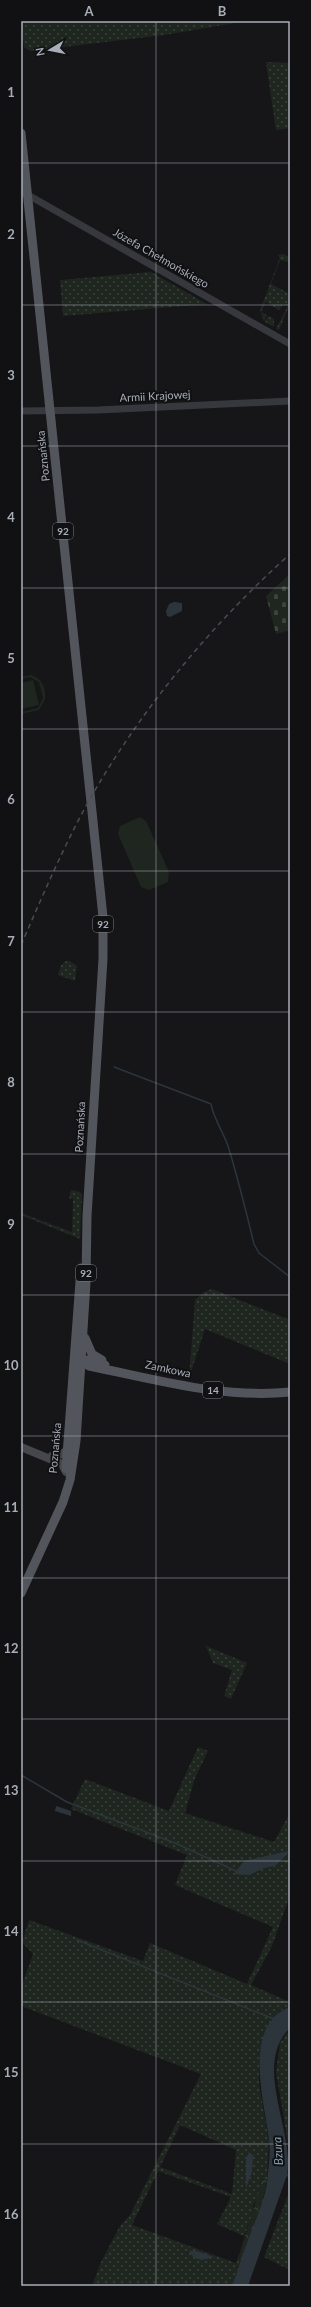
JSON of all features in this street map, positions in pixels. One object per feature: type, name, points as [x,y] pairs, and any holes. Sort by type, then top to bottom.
[{"type":"main road","name":"Poznańska","points":[[21,133],[24,193],[50,411],[104,924],[87,1216],[80,1394],[68,1468],[48,1537],[38,1554],[21,1593]]},
{"type":"main road","name":"Poznańska","points":[[68,1468],[75,1338],[87,1216]]},
{"type":"main road","name":"Zamkowa","points":[[83,1331],[87,1346],[92,1354],[112,1369]]},
{"type":"main road","name":"Poznańska","points":[[75,1338],[78,1355],[81,1361]]},
{"type":"main road","name":"Zamkowa","points":[[81,1361],[89,1366],[112,1369],[216,1391],[265,1394],[290,1392]]},
{"type":"main road","points":[[73,1370],[81,1361]]},
{"type":"main road","name":"Zamkowa","points":[[80,1394],[83,1380],[88,1373],[96,1370],[112,1369]]},
{"type":"main road","points":[[21,1447],[68,1468]]},
{"type":"main road","points":[[52,1456],[62,1454],[68,1449]]},
{"type":"main road","points":[[40,1455],[62,1458],[68,1468]]},
{"type":"street","name":"Józefa Chełmońskiego","points":[[24,193],[290,344]]},
{"type":"street","name":"Armii Krajowej","points":[[21,411],[290,401]]},
{"type":"green space","points":[[21,21],[247,21],[164,35],[30,51],[24,47]]},
{"type":"green space","points":[[266,62],[290,63],[290,128],[276,130]]},
{"type":"green space","points":[[282,254],[290,257],[290,262],[280,260],[271,284],[290,294],[290,303],[279,330],[276,329],[288,306],[283,304],[279,310],[266,302],[261,312],[267,315],[264,322],[260,310],[280,258],[278,255]]},
{"type":"green space","points":[[151,272],[207,304],[63,316],[60,280]]},
{"type":"green space","points":[[268,316],[274,319],[274,327],[265,322]]},
{"type":"green space","points":[[290,574],[290,630],[276,634],[266,596]]},
{"type":"green space","points":[[31,675],[35,676],[41,681],[45,691],[45,699],[39,710],[21,714],[21,712],[38,708],[43,698],[39,682],[30,677],[21,679],[21,677]]},
{"type":"green space","points":[[33,680],[39,705],[21,709],[21,683]]},
{"type":"green space","points":[[140,817],[146,821],[169,872],[168,882],[149,890],[141,887],[118,834],[120,826]]},
{"type":"green space","points":[[66,961],[70,961],[77,966],[75,981],[58,975],[61,965]]},
{"type":"green space","points":[[71,1190],[80,1192],[82,1195],[80,1239],[21,1215],[21,1213],[72,1232],[73,1199],[69,1198]]},
{"type":"green space","points":[[212,1289],[290,1320],[290,1364],[205,1329],[189,1378],[195,1300],[204,1292]]},
{"type":"green space","points":[[206,1646],[247,1663],[231,1699],[224,1696],[232,1670],[213,1663]]},
{"type":"green space","points":[[198,1747],[208,1751],[195,1778],[185,1813],[274,1842],[290,1813],[290,1895],[272,1946],[251,1985],[290,2002],[290,2007],[280,2011],[273,2019],[265,2035],[260,2052],[259,2083],[269,2142],[267,2179],[260,2180],[258,2197],[253,2205],[253,2213],[244,2236],[217,2224],[231,2197],[158,2171],[132,2225],[236,2263],[240,2252],[243,2255],[232,2286],[92,2286],[101,2262],[120,2226],[130,2215],[201,2074],[21,2006],[21,1987],[33,1954],[22,1942],[29,1920],[143,1961],[150,1943],[247,1984],[273,1927],[175,1885],[187,1855],[71,1809],[85,1779],[169,1811]],"holes":[[[180,2125],[236,2150],[232,2194],[160,2167]]]},
{"type":"green space","points":[[290,2029],[290,2270],[264,2257],[288,2195],[289,2149],[276,2072],[280,2043]]},
{"type":"green space","points":[[267,2179],[260,2214],[243,2255],[240,2252],[259,2189],[260,2180]]},
{"type":"water","points":[[174,602],[182,603],[182,611],[170,617],[167,616],[166,611],[169,604]]},
{"type":"water","points":[[56,1806],[71,1811],[71,1816],[55,1811]]},
{"type":"water","points":[[284,1852],[286,1855],[275,1866],[264,1868],[249,1875],[234,1874],[244,1861]]},
{"type":"water","name":"Bzura","points":[[290,2007],[290,2028],[279,2043],[275,2060],[274,2079],[286,2139],[288,2158],[287,2175],[248,2286],[232,2286],[262,2205],[267,2182],[270,2145],[261,2086],[261,2047],[265,2030],[275,2016]]},
{"type":"water","points":[[249,2152],[253,2155],[252,2172],[246,2188],[246,2159]]},
{"type":"water","points":[[189,2251],[197,2251],[214,2257],[202,2260],[194,2258]]},
{"type":"waterway","points":[[114,1067],[211,1104],[214,1115],[228,1146],[239,1182],[254,1244],[259,1253],[290,1277]]},
{"type":"waterway","points":[[21,1775],[67,1802],[175,1843],[236,1871]]},
{"type":"waterway","points":[[285,1853],[290,1851]]},
{"type":"waterway","points":[[77,1940],[274,2019]]},
{"type":"waterway","points":[[287,2174],[290,2180]]},
{"type":"railway","points":[[21,945],[54,870],[81,815],[111,764],[133,731],[156,699],[206,638],[233,609],[290,554]]}]
